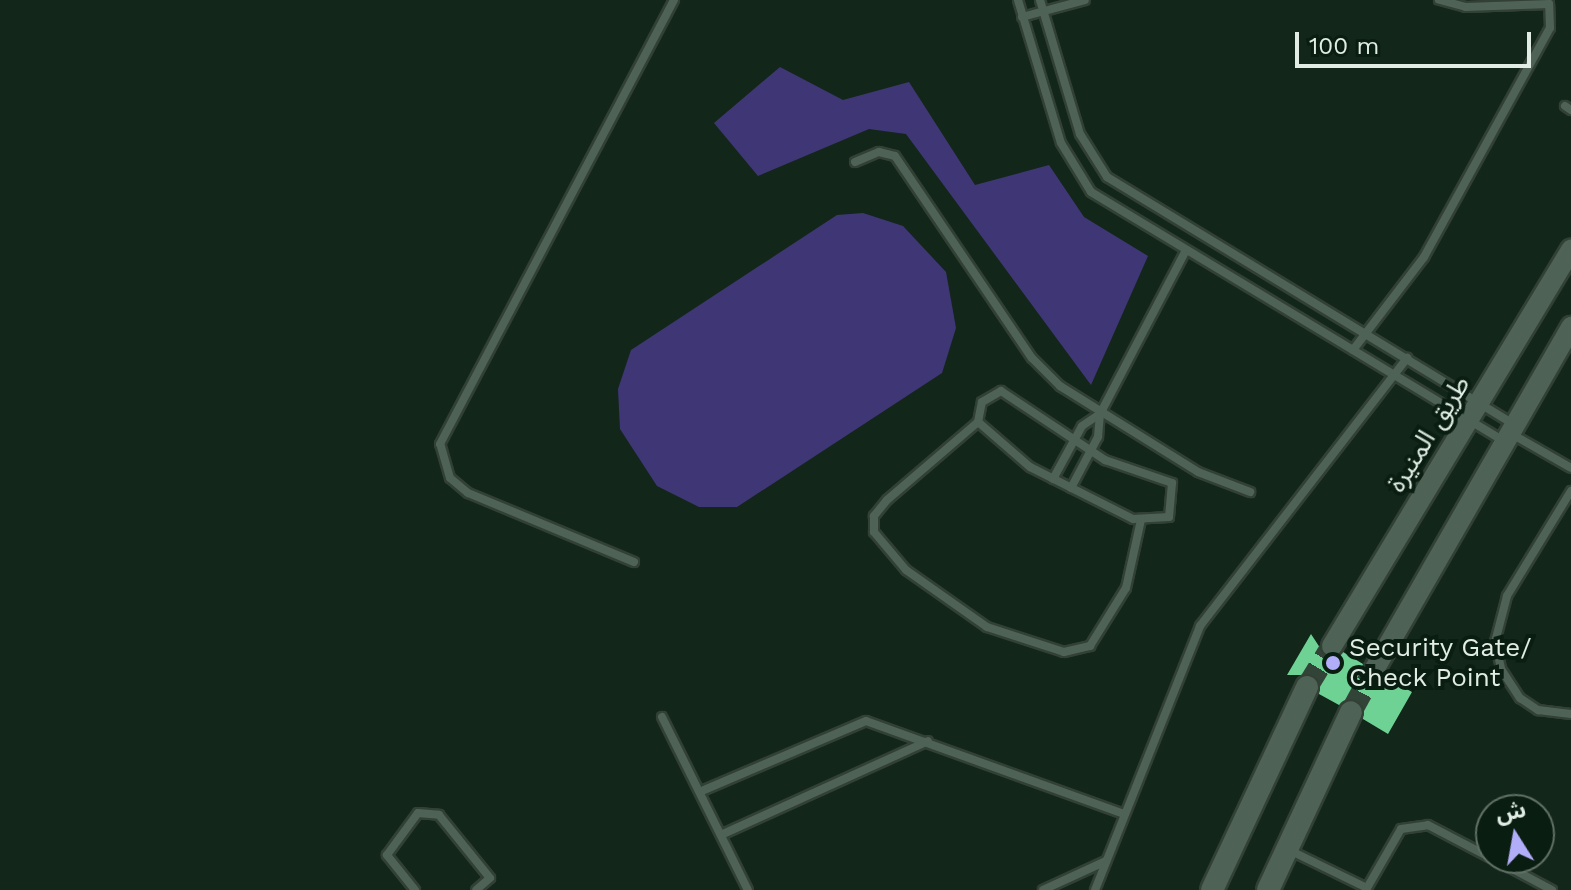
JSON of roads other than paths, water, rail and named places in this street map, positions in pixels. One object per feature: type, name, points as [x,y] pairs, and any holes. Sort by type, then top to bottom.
[{"type":"main road","points":[[1212,890],[1307,687]]},
{"type":"main road","points":[[1268,890],[1351,712]]},
{"type":"street","name":"طريق المنيرة","points":[[1332,646],[1571,250]]},
{"type":"street","points":[[1374,670],[1571,327]]},
{"type":"lane","points":[[634,562],[468,493],[450,478],[440,444],[674,0]]},
{"type":"lane","points":[[1018,0],[1051,115],[1080,176],[1104,202],[1396,376],[1476,412],[1510,433]]},
{"type":"lane","points":[[1040,0],[1080,134],[1107,177],[1407,358],[1476,412],[1571,468]]},
{"type":"lane","points":[[1022,17],[1085,0]]},
{"type":"lane","points":[[1353,350],[1424,257],[1550,28],[1549,2],[1466,7],[1439,0]]},
{"type":"lane","points":[[855,162],[879,152],[895,156],[1032,358],[1100,414],[1198,472],[1250,492]]},
{"type":"lane","points":[[1071,488],[1091,451],[1100,414],[1186,250]]},
{"type":"lane","points":[[1095,890],[1200,626],[1407,358]]},
{"type":"lane","points":[[978,422],[1053,479],[1141,520],[1169,517],[1172,483],[1091,451],[1001,391],[982,402],[978,422],[887,500],[874,516],[874,532],[906,570],[987,627],[1064,652],[1090,646],[1126,588],[1141,520]]},
{"type":"lane","points":[[1053,479],[1074,441],[1100,414]]},
{"type":"lane","points":[[1571,491],[1507,596],[1495,642],[1501,669],[1520,698],[1538,710],[1571,714]]},
{"type":"lane","points":[[662,717],[704,790],[748,890]]},
{"type":"lane","points":[[704,790],[846,725],[866,721],[1125,814]]},
{"type":"lane","points":[[723,834],[928,741]]},
{"type":"lane","points":[[415,890],[387,855],[418,813],[439,815],[490,878],[476,890]]},
{"type":"lane","points":[[1286,849],[1367,888],[1401,829],[1428,825],[1475,850]]},
{"type":"lane","points":[[1043,890],[1107,861]]},
{"type":"lane","points":[[1522,874],[1552,890]]},
{"type":"tunnel","points":[[1307,687],[1332,646]]},
{"type":"tunnel","points":[[1351,712],[1374,670]]},
{"type":"place","name":"Security Gate/ Check Point","points":[[1333,663]]}]
